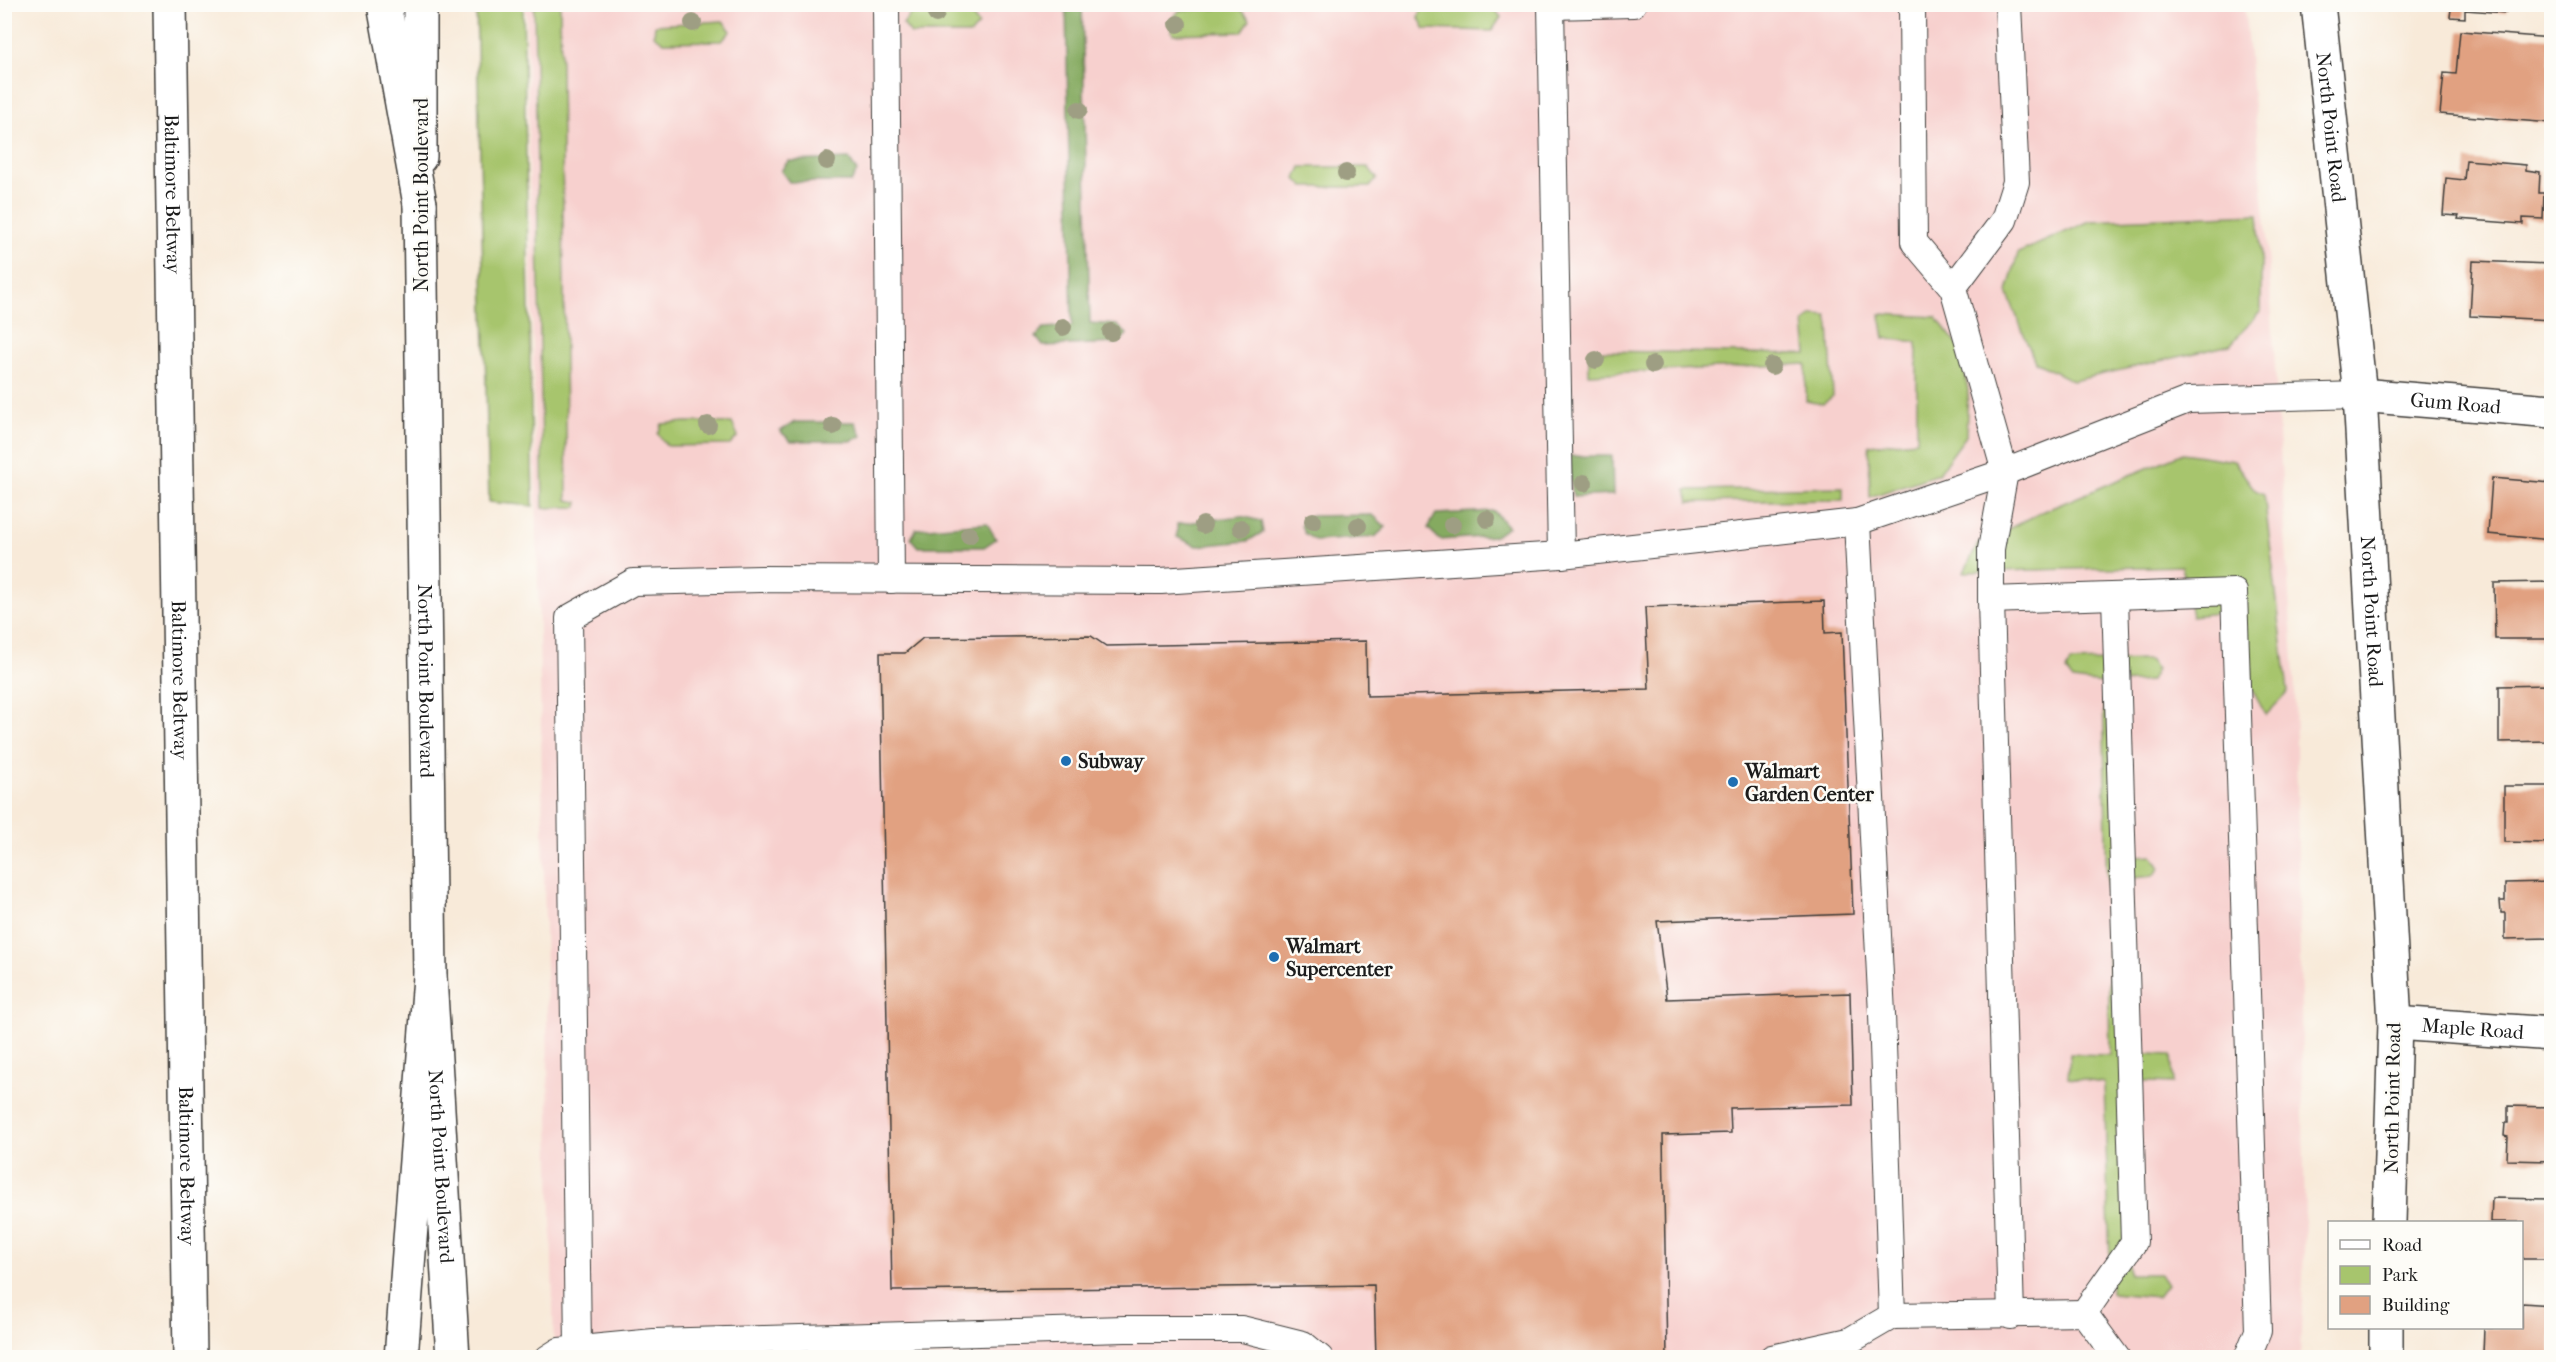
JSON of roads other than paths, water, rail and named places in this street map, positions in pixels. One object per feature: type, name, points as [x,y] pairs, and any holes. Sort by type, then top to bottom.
[{"type":"main road","name":"Baltimore Beltway","points":[[170,4],[190,1358]]},
{"type":"main road","points":[[384,4],[420,204]]},
{"type":"main road","name":"North Point Boulevard","points":[[420,4],[420,204],[430,977],[453,1358]]},
{"type":"main road","name":"North Point Road","points":[[2318,4],[2360,395],[2395,1023],[2389,1221]]},
{"type":"main road","name":"Gum Road","points":[[2360,395],[2552,411]]},
{"type":"main road","points":[[401,1358],[430,977]]},
{"type":"main road","name":"Maple Road","points":[[2395,1023],[2552,1034]]},
{"type":"main road","points":[[2386,1329],[2386,1358]]},
{"type":"lane","points":[[886,4],[891,580]]},
{"type":"lane","points":[[1561,555],[1551,5],[1634,4]]},
{"type":"lane","points":[[1912,4],[1914,242],[1953,288],[2005,472],[1990,549],[2012,1316]]},
{"type":"lane","points":[[1953,288],[2004,220],[2016,183],[2008,4]]},
{"type":"lane","points":[[578,1349],[569,618],[633,582],[761,579],[1161,581],[1561,555],[1857,522],[2005,472],[2188,400],[2360,395]]},
{"type":"lane","points":[[1857,522],[1881,1002],[1892,1316]]},
{"type":"lane","points":[[1991,600],[2234,592],[2258,1331],[2247,1358]]},
{"type":"lane","points":[[2084,1312],[2134,1242],[2115,596]]},
{"type":"lane","points":[[1772,1358],[1849,1341],[1892,1316],[2012,1316],[2084,1312]]},
{"type":"lane","points":[[2084,1312],[2117,1358]]},
{"type":"lane","points":[[548,1358],[559,1351],[654,1342],[1125,1329],[1242,1329],[1304,1344],[1320,1358]]},
{"type":"place","name":"Subway","points":[[1066,761]]},
{"type":"place","name":"Walmart Garden Center","points":[[1733,782]]},
{"type":"place","name":"Walmart Supercenter","points":[[1274,957]]}]
